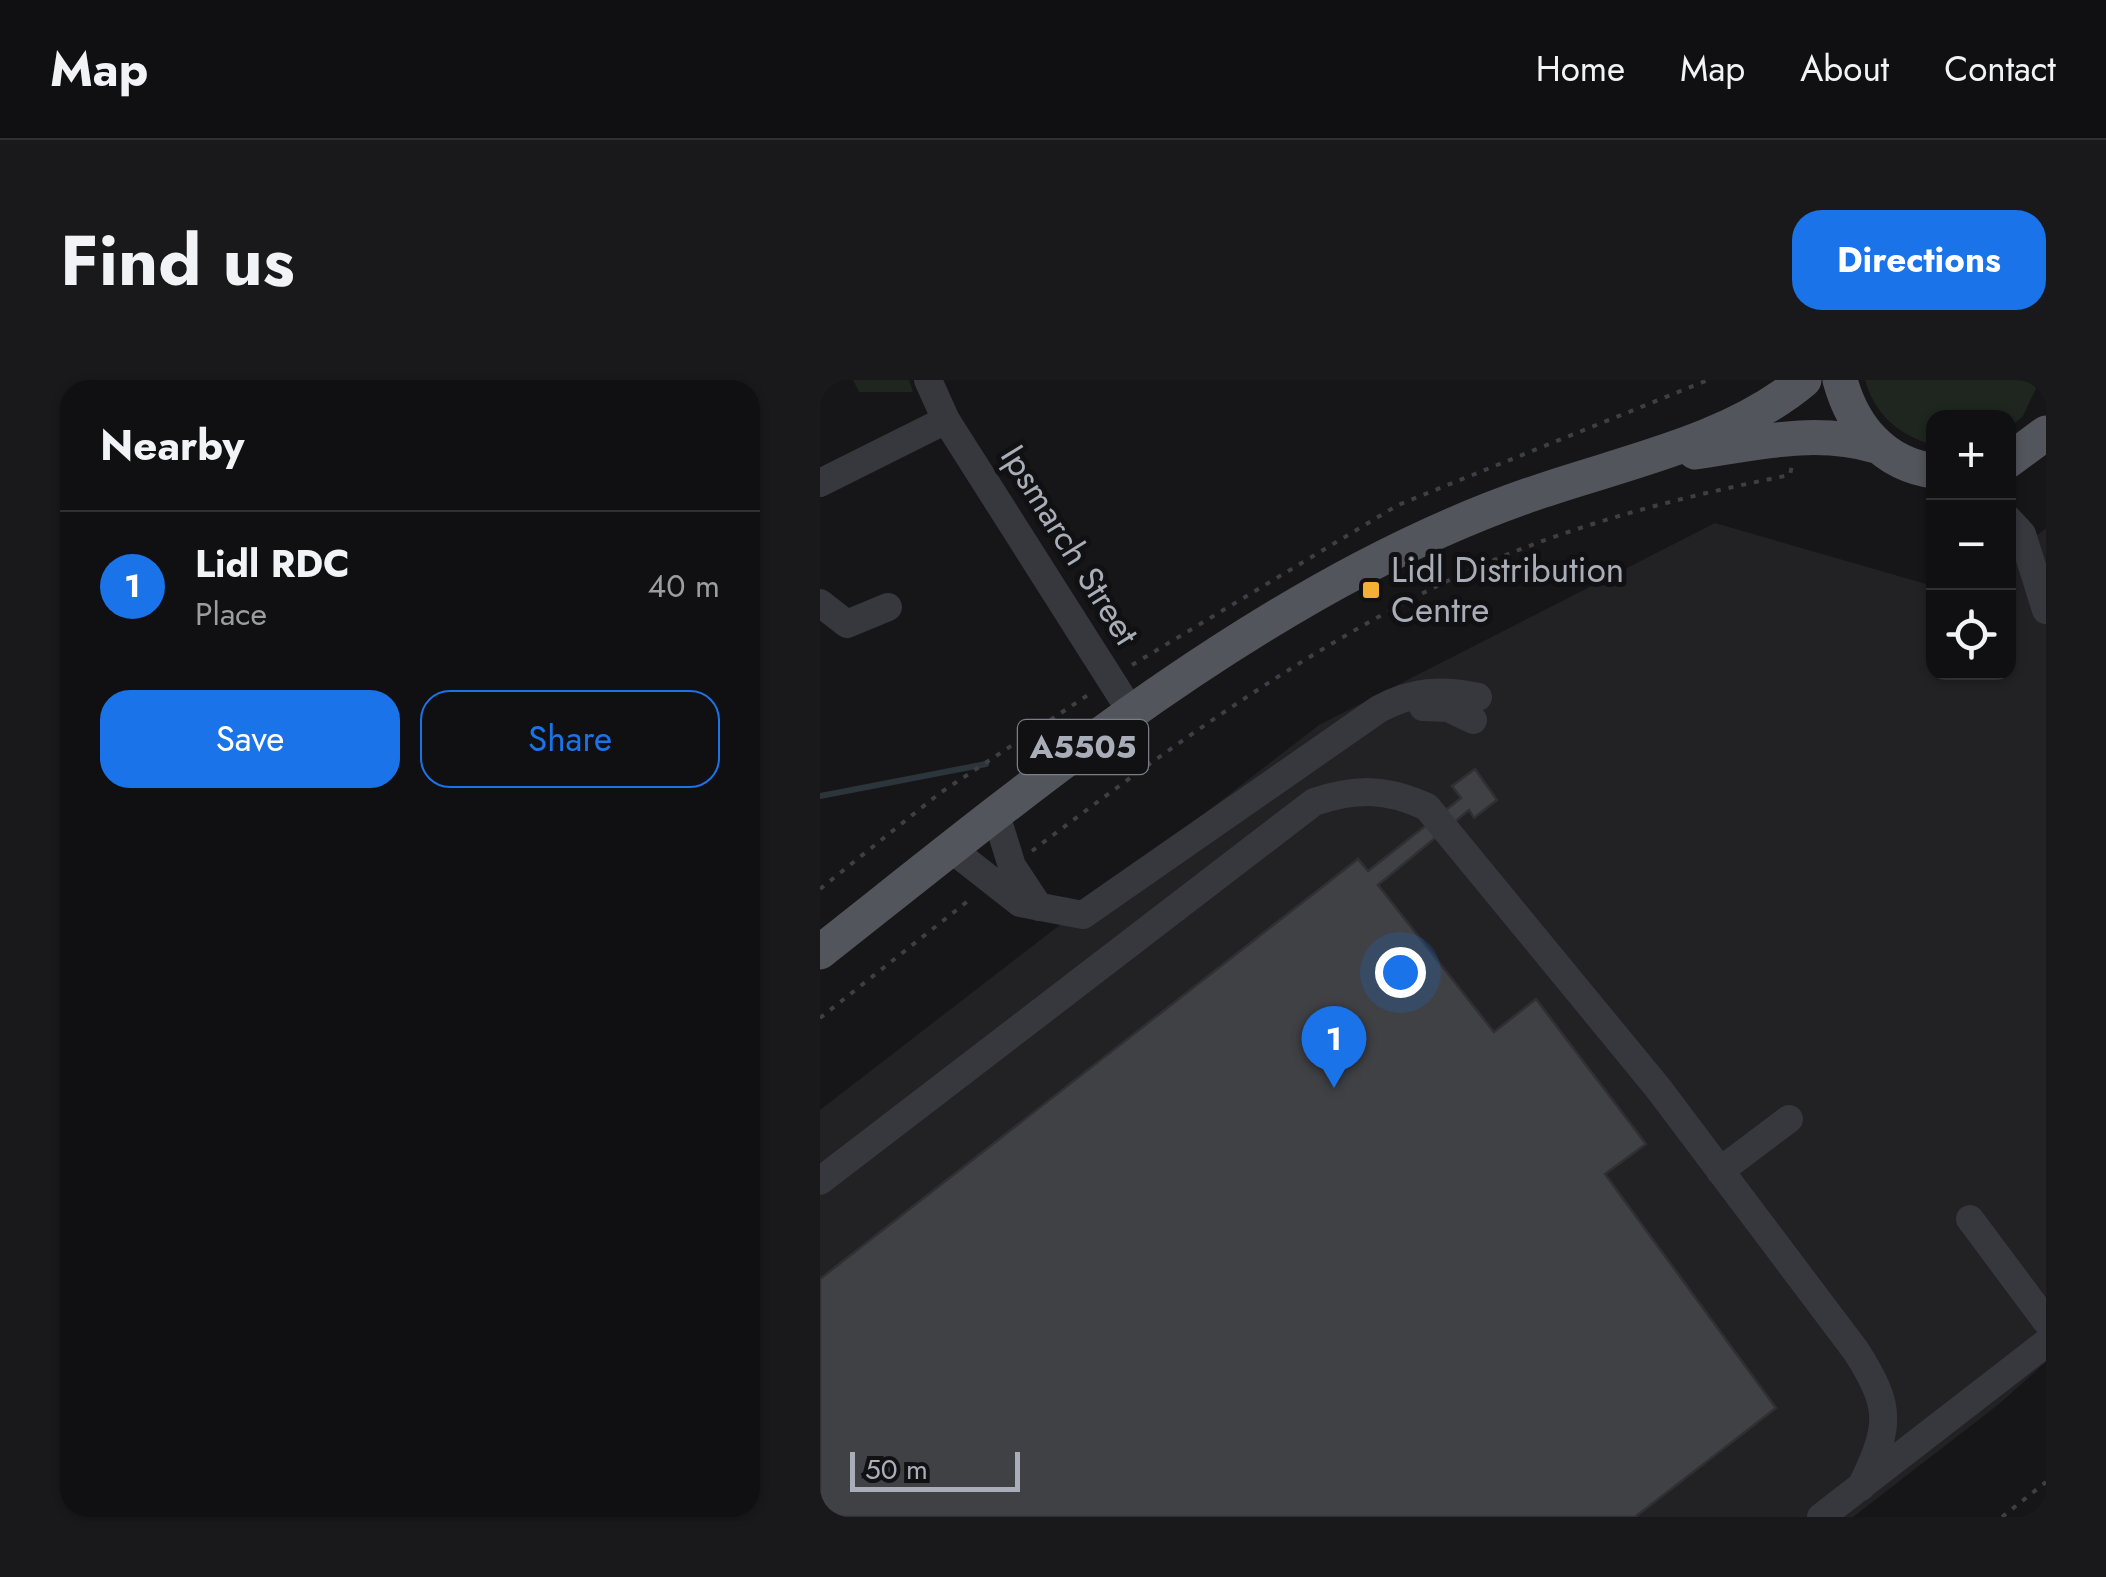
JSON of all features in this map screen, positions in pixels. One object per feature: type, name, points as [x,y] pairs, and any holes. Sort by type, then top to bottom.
[{"type":"main road","name":"A5505","points":[[820,952],[1130,710],[1363,568],[1538,492],[1648,459],[1777,402],[1804,380]]},
{"type":"main road","name":"A5505","points":[[1840,380],[1845,398],[1876,446]]},
{"type":"main road","points":[[2016,455],[2046,433]]},
{"type":"main road","name":"A5505","points":[[1648,459],[1796,437],[1844,436],[1876,446],[1907,467],[1926,470]]},
{"type":"lane","name":"Ipsmarch Street","points":[[929,380],[946,420],[1130,710]]},
{"type":"lane","points":[[820,483],[946,420]]},
{"type":"lane","points":[[2016,527],[2022,534],[2046,610]]},
{"type":"lane","points":[[820,603],[847,624],[888,607]]},
{"type":"lane","points":[[950,848],[1001,875],[1020,903],[1082,915],[1098,908],[1396,699],[1434,690],[1476,708]]},
{"type":"lane","points":[[820,1182],[1314,802],[1368,790],[1388,792],[1427,807],[1720,1171],[1881,1390],[1886,1423],[1862,1487]]},
{"type":"lane","points":[[996,815],[1001,875]]},
{"type":"lane","points":[[1720,1171],[1789,1119]]},
{"type":"lane","points":[[1970,1219],[2046,1321]]},
{"type":"lane","points":[[1821,1517],[2046,1343]]},
{"type":"path","points":[[820,1018],[1124,780],[1331,643],[1440,585],[1585,526],[1790,475],[1796,455]]},
{"type":"path","points":[[2002,1517],[2046,1482]]},
{"type":"shaded area","points":[[853,380],[909,380],[913,392],[859,392]]},
{"type":"shaded area","points":[[1865,380],[2040,380],[2023,416],[2016,422],[2016,410],[1926,410],[1926,442],[1890,422]]},
{"type":"shaded area","points":[[1715,523],[1926,584],[1926,680],[2016,680],[2016,553],[2046,528],[2046,1362],[1999,1404],[1853,1517],[820,1517],[820,1110],[1319,725]]},
{"type":"building","points":[[1475,769],[1497,800],[1474,818],[1469,810],[1378,885],[1494,1032],[1536,999],[1646,1144],[1605,1174],[1776,1408],[1635,1517],[820,1517],[820,1279],[1358,859],[1368,871],[1461,798],[1452,786]]},
{"type":"waterway","points":[[820,796],[986,764]]},
{"type":"place","name":"Lidl Distribution Centre","points":[[1371,590]]},
{"type":"place","name":"Lidl RDC","points":[[1334,1088]]}]
